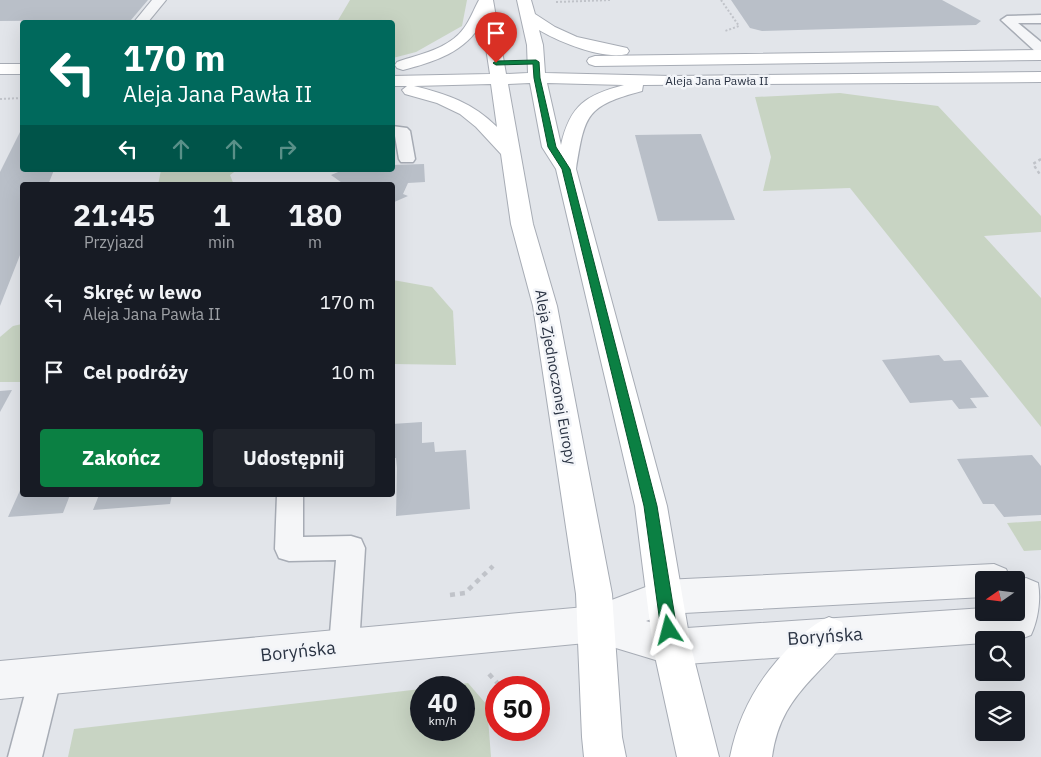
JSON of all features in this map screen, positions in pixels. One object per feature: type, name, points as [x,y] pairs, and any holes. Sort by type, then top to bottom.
[{"type":"street","points":[[143,20],[159,0]]},
{"type":"street","points":[[398,65],[436,53],[461,41],[471,30],[486,0]]},
{"type":"street","name":"Aleja Zjednoczonej Europy","points":[[486,0],[492,69],[511,153],[522,224],[545,306],[594,594],[602,737],[605,757]]},
{"type":"street","points":[[524,0],[535,45],[536,70],[552,147],[566,169],[651,506],[672,647],[698,757]]},
{"type":"street","points":[[528,16],[564,38],[595,47],[628,51],[762,59]]},
{"type":"street","name":"Aleja Jana Pawła II","points":[[576,62],[1041,55]]},
{"type":"street","name":"Aleja Jana Pawła II","points":[[536,70],[556,62]]},
{"type":"street","points":[[398,65],[456,64]]},
{"type":"street","points":[[0,69],[20,69]]},
{"type":"street","name":"Aleja Jana Pawła II","points":[[395,82],[492,69],[536,70],[670,81],[1041,76]]},
{"type":"street","points":[[566,169],[575,123],[586,107],[606,96],[626,89],[670,81]]},
{"type":"street","points":[[395,83],[466,109],[486,126],[511,153]]},
{"type":"street","points":[[0,84],[20,84]]},
{"type":"street","name":"Boryńska","points":[[0,680],[344,646],[596,624],[664,597],[975,581]]},
{"type":"street","name":"Boryńska","points":[[596,624],[672,647],[1018,623],[1028,593]]},
{"type":"street","points":[[751,757],[756,728],[779,685],[830,635]]},
{"type":"lane","points":[[1041,19],[1007,20],[1041,49]]},
{"type":"lane","points":[[395,131],[402,131],[407,160]]},
{"type":"lane","points":[[290,497],[290,549],[351,548],[344,646]]},
{"type":"lane","points":[[25,757],[46,675]]},
{"type":"path","points":[[548,4],[565,0],[610,0]]},
{"type":"path","points":[[721,0],[739,26],[724,32]]},
{"type":"path","points":[[0,99],[20,98]]},
{"type":"path","points":[[1041,159],[1033,164],[1041,176]]},
{"type":"green space","points":[[350,0],[467,0],[462,26],[416,52],[395,57],[395,20],[338,20]]},
{"type":"green space","points":[[840,93],[938,106],[1041,216],[1041,232],[984,236],[1041,298],[1041,427],[850,188],[763,191],[771,157],[755,97]]},
{"type":"green space","points":[[161,172],[234,172],[230,175],[233,182],[159,182]]},
{"type":"green space","points":[[395,280],[432,287],[453,311],[456,365],[395,364]]},
{"type":"green space","points":[[20,324],[20,382],[0,382],[0,337],[13,326]]},
{"type":"green space","points":[[1041,521],[1041,550],[1024,551],[1007,523]]},
{"type":"green space","points":[[410,690],[410,741],[475,741],[475,691],[485,703],[485,741],[490,741],[491,757],[68,757],[74,729]]},
{"type":"building","points":[[0,0],[148,0],[131,20],[0,21]]},
{"type":"building","points":[[731,0],[942,0],[981,21],[976,25],[762,31],[750,28]]},
{"type":"building","points":[[20,132],[20,172],[53,172],[49,182],[20,182],[20,255],[0,306],[0,172]]},
{"type":"building","points":[[701,134],[735,220],[658,221],[635,135]]},
{"type":"building","points":[[424,164],[425,182],[408,183],[403,194],[408,196],[395,202],[395,182],[341,182],[331,175],[338,172],[395,172],[395,165]]},
{"type":"building","points":[[939,355],[944,361],[961,360],[989,397],[970,398],[977,408],[959,409],[952,400],[910,403],[882,360]]},
{"type":"building","points":[[12,390],[0,412],[0,391]]},
{"type":"building","points":[[422,422],[422,443],[434,442],[435,452],[466,450],[470,509],[396,516],[397,468],[395,458],[395,424]]},
{"type":"building","points":[[1032,455],[1041,466],[1041,515],[1004,517],[994,504],[983,504],[957,459]]},
{"type":"building","points":[[20,490],[20,497],[69,497],[63,513],[8,517]]},
{"type":"building","points":[[98,497],[172,497],[170,504],[93,510]]},
{"type":"route","points":[[496,63],[536,62],[537,78],[552,147],[566,169],[651,506],[669,630]]}]
